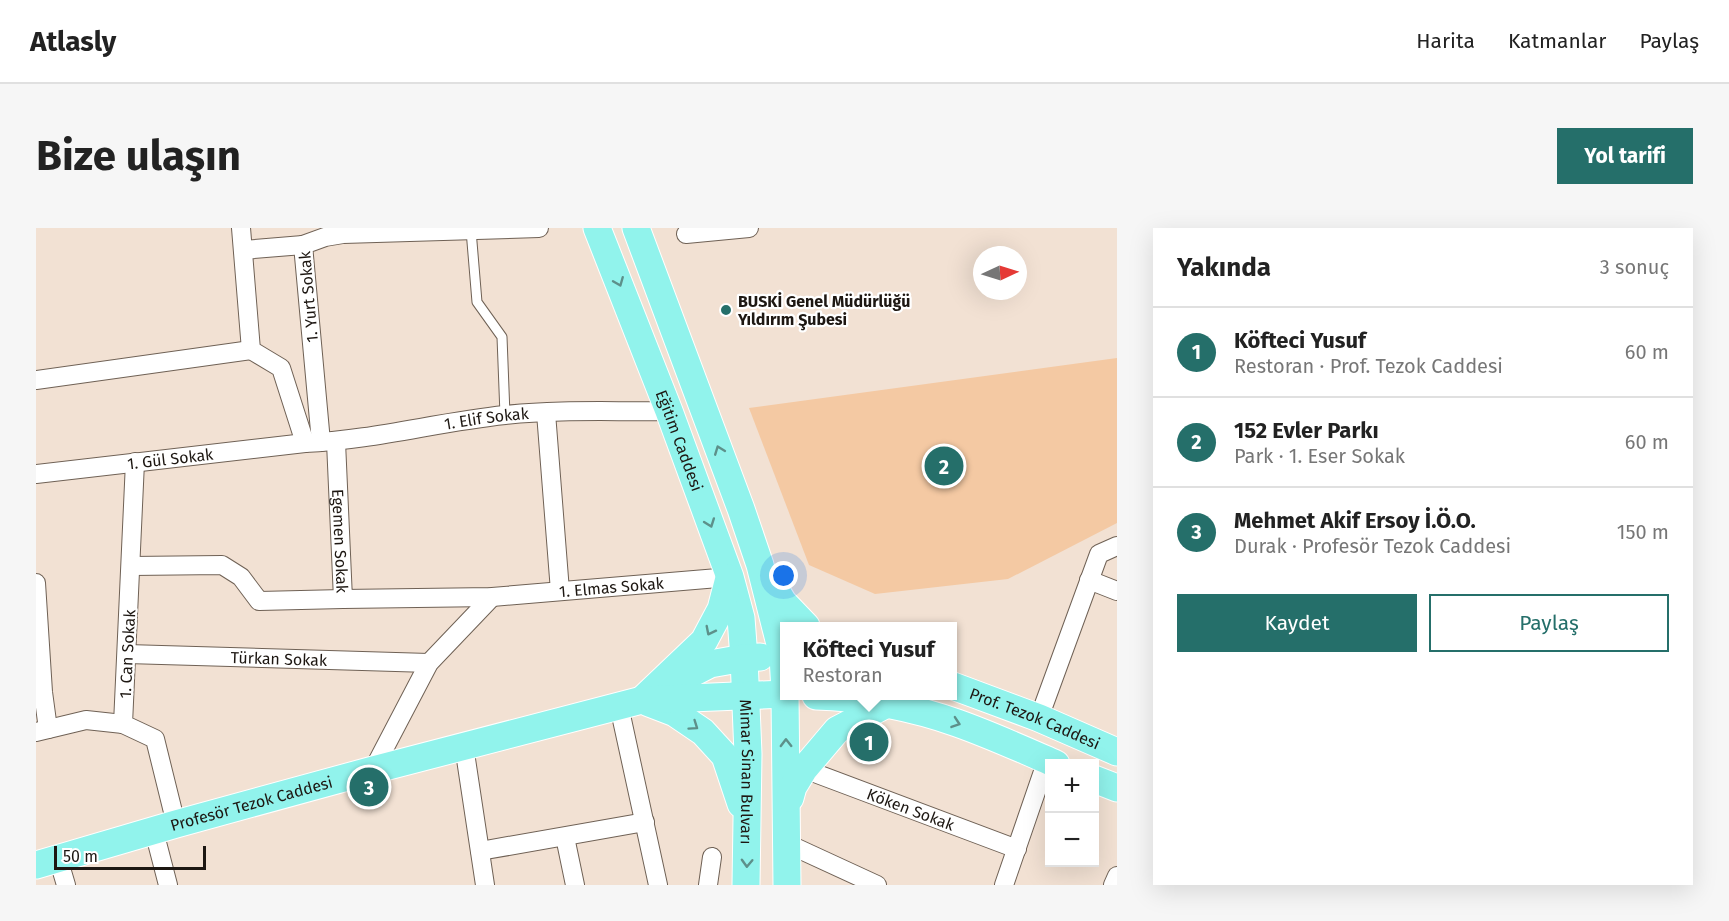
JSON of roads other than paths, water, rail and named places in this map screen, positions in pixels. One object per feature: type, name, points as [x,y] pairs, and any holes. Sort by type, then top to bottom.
[{"type":"main road","name":"Eğitim Caddesi","points":[[597,228],[669,411],[730,576],[741,618],[744,658]]},
{"type":"main road","name":"Eğitim Caddesi","points":[[636,228],[760,565]]},
{"type":"main road","points":[[760,565],[783,602],[801,622]]},
{"type":"main road","points":[[760,565],[780,641]]},
{"type":"main road","points":[[631,703],[704,642],[721,609],[730,576]]},
{"type":"main road","points":[[631,703],[710,664],[744,658],[780,656]]},
{"type":"main road","name":"Mimar Sinan Bulvarı","points":[[744,658],[748,754],[746,885]]},
{"type":"main road","name":"Prof. Tezok Caddesi","points":[[957,687],[1039,718],[1117,752]]},
{"type":"main road","points":[[631,703],[780,694]]},
{"type":"main road","points":[[785,700],[787,885]]},
{"type":"main road","name":"Prof. Tezok Caddesi","points":[[857,700],[915,710],[958,723],[1045,759]]},
{"type":"main road","points":[[631,703],[675,713],[703,732],[725,756],[748,827]]},
{"type":"main road","name":"Profesör Tezok Caddesi","points":[[47,862],[373,770],[631,703]]},
{"type":"main road","points":[[787,805],[793,787],[804,769],[837,730],[885,705]]},
{"type":"main road","points":[[1099,781],[1117,788]]},
{"type":"street","points":[[242,228],[251,350]]},
{"type":"street","name":"1. Yurt Sokak","points":[[321,442],[303,244],[343,234],[410,230],[539,228]]},
{"type":"street","points":[[686,234],[749,228]]},
{"type":"street","points":[[243,249],[303,244]]},
{"type":"street","points":[[36,380],[251,350],[281,368],[321,442]]},
{"type":"street","name":"1. Elif Sokak","points":[[321,442],[505,415],[669,411]]},
{"type":"street","points":[[546,413],[560,591]]},
{"type":"street","name":"1. Gül Sokak","points":[[36,474],[321,442]]},
{"type":"street","name":"Egemen Sokak","points":[[321,442],[343,599],[492,597]]},
{"type":"street","name":"1. Can Sokak","points":[[123,724],[135,462]]},
{"type":"street","points":[[1039,718],[1099,554],[1117,546]]},
{"type":"street","points":[[131,566],[222,565],[241,577],[259,601],[343,599]]},
{"type":"street","name":"1. Elmas Sokak","points":[[492,597],[730,576]]},
{"type":"street","points":[[1089,580],[1117,591]]},
{"type":"street","points":[[36,583],[42,730],[86,720],[123,724],[155,739],[165,827],[168,885]]},
{"type":"street","points":[[373,770],[429,663],[492,597]]},
{"type":"street","name":"Türkan Sokak","points":[[127,654],[429,663]]},
{"type":"street","points":[[631,703],[645,822],[658,885]]},
{"type":"street","points":[[464,746],[485,885]]},
{"type":"street","name":"Köken Sokak","points":[[804,769],[1017,849]]},
{"type":"street","points":[[1006,885],[1017,849],[1045,779]]},
{"type":"street","points":[[480,851],[645,822]]},
{"type":"street","points":[[565,837],[575,885]]},
{"type":"street","points":[[788,844],[877,885]]},
{"type":"street","points":[[708,885],[712,857]]},
{"type":"street","points":[[47,862],[66,885]]},
{"type":"street","points":[[1113,885],[1117,876]]},
{"type":"lane","points":[[471,230],[477,302],[502,337],[505,415]]},
{"type":"place","name":"BUSKİ Genel Müdürlüğü Yıldırım Şubesi","points":[[726,310]]},
{"type":"place","name":"152 Evler Parkı","points":[[944,466]]},
{"type":"place","name":"Köfteci Yusuf","points":[[869,742]]},
{"type":"place","name":"Mehmet Akif Ersoy İ.Ö.O.","points":[[369,787]]}]
